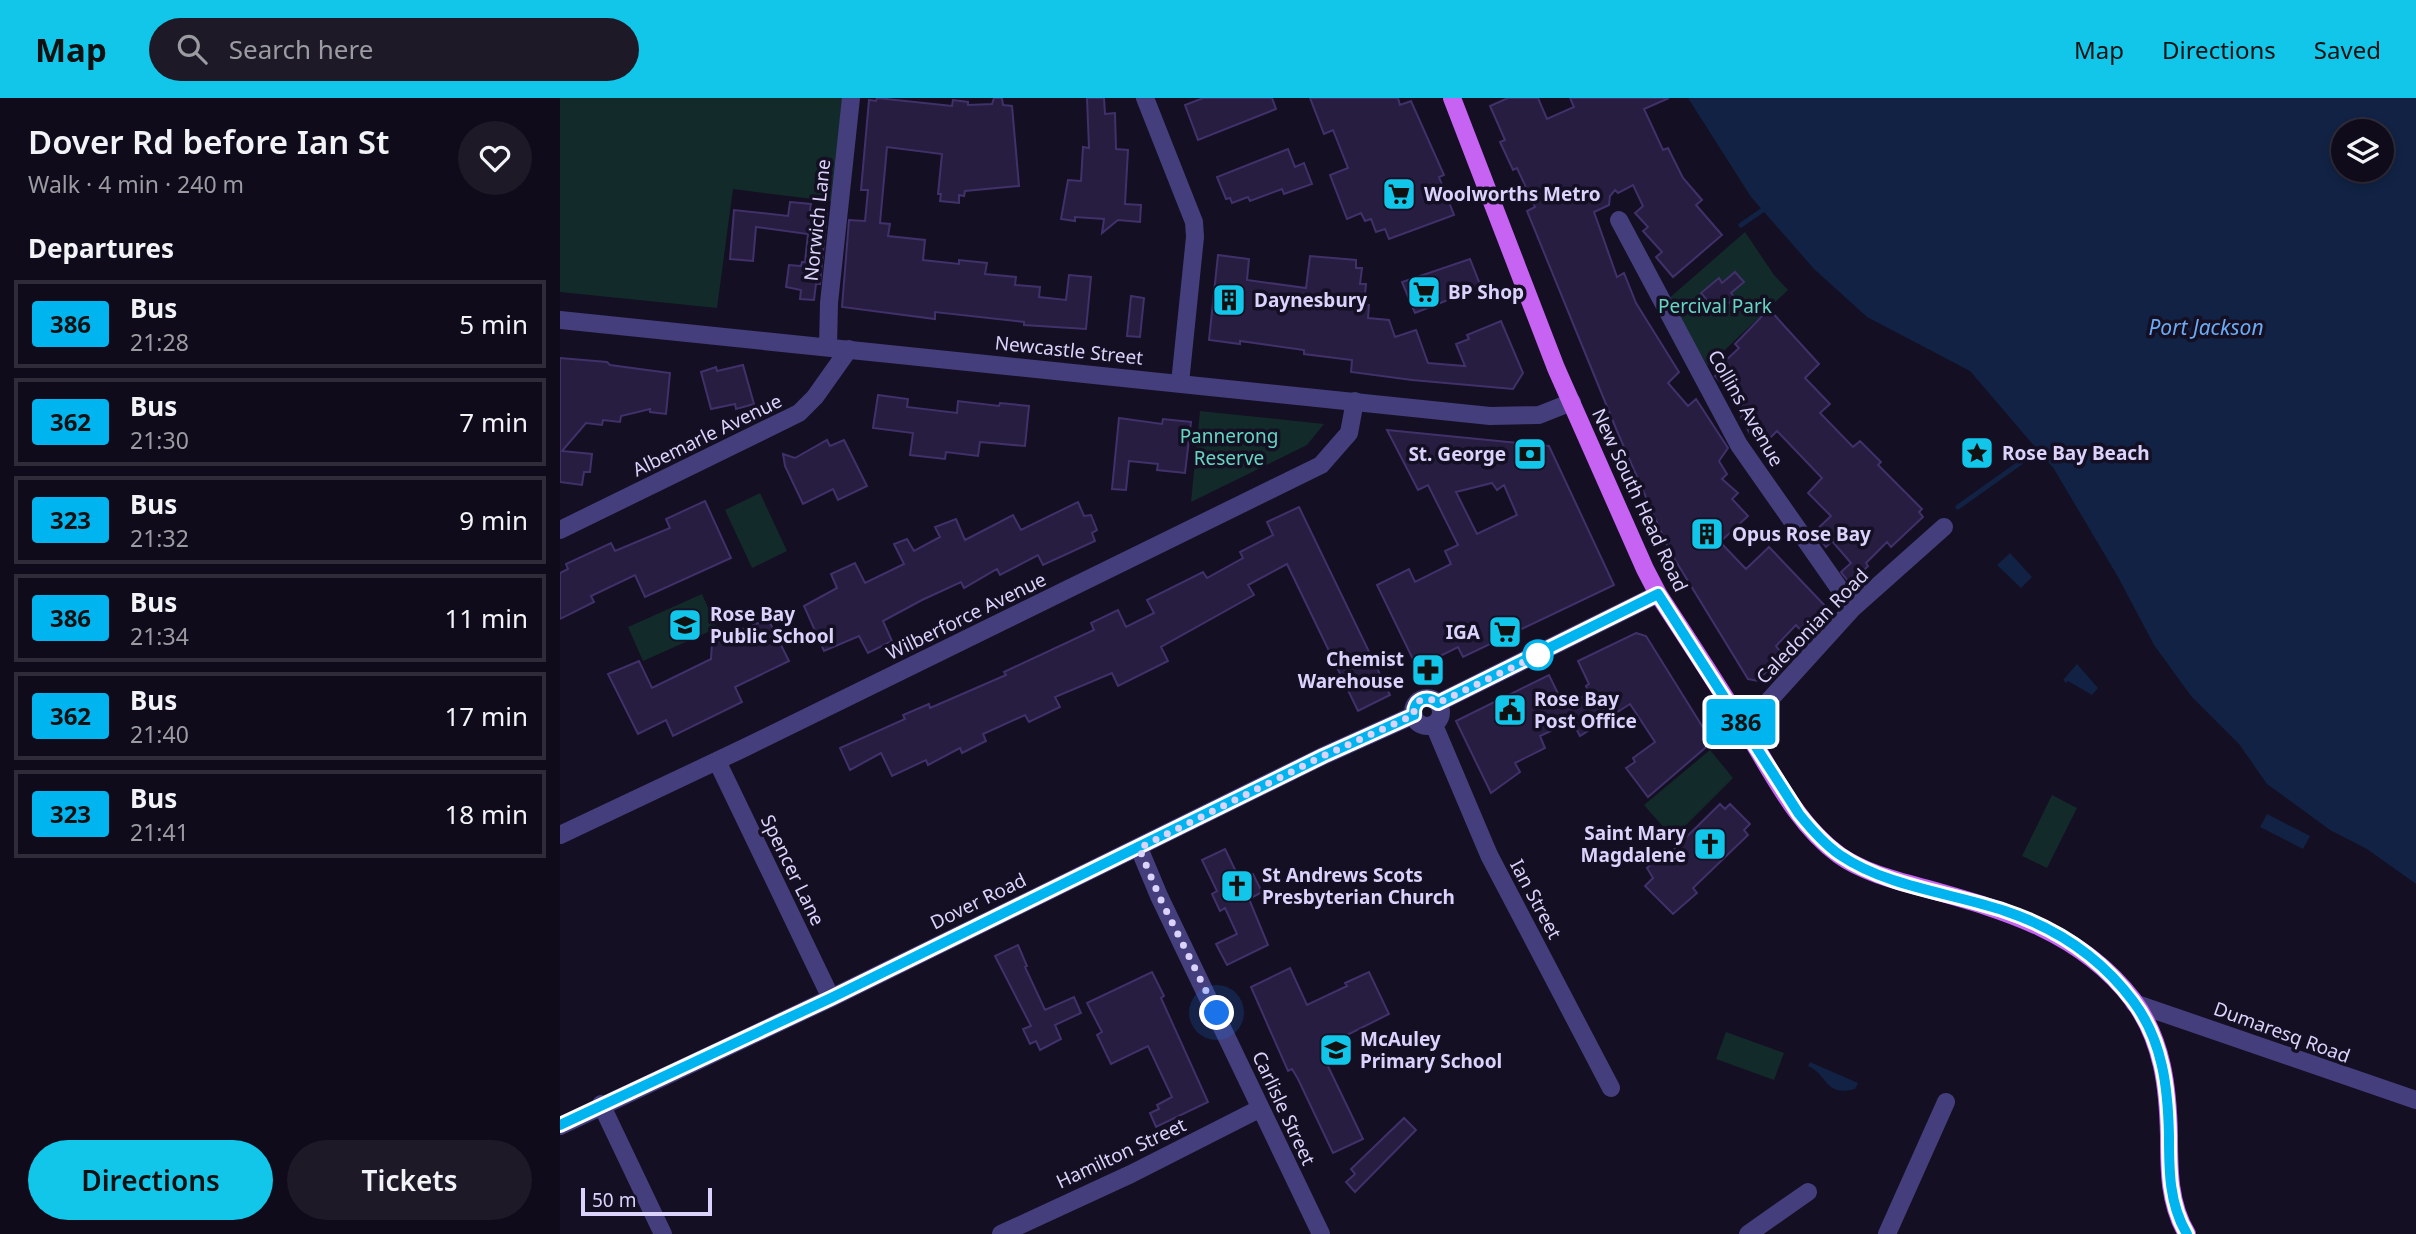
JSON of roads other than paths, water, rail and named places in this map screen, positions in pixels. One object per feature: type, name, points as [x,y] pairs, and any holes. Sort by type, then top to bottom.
[{"type":"main road","name":"New South Head Road","points":[[1452,98],[1572,402],[1658,594],[1799,814],[1817,836],[1839,855],[1864,869],[2008,912],[2052,931],[2095,961],[2134,1003],[2152,1034],[2165,1074],[2171,1189],[2175,1208],[2187,1234]]},
{"type":"street","name":"Norwich Lane","points":[[828,347],[851,98]]},
{"type":"street","points":[[1145,98],[1194,222],[1195,237],[1180,383]]},
{"type":"street","name":"Collins Avenue","points":[[1619,220],[1739,445],[1853,608]]},
{"type":"street","name":"Newcastle Street","points":[[560,320],[1508,417],[1539,415],[1572,402]]},
{"type":"street","name":"Albemarle Avenue","points":[[560,530],[799,413],[849,349]]},
{"type":"street","name":"Wilberforce Avenue","points":[[560,835],[1321,465],[1349,433],[1355,401]]},
{"type":"street","name":"Caledonian Road","points":[[1744,728],[1853,608],[1944,527]]},
{"type":"street","points":[[1438,703],[1658,594]]},
{"type":"street","points":[[1431,698],[1438,703],[1441,712],[1434,725],[1422,725],[1414,715],[1416,705],[1422,699],[1431,698]]},
{"type":"street","name":"Dover Road","points":[[560,1125],[831,998],[997,914],[1139,848],[1323,756],[1414,715]]},
{"type":"street","name":"Ian Street","points":[[1434,725],[1489,855],[1611,1088]]},
{"type":"street","name":"Spencer Lane","points":[[717,761],[831,998]]},
{"type":"street","name":"Carlisle Street","points":[[1139,848],[1259,1109],[1321,1234]]},
{"type":"street","name":"Dumaresq Road","points":[[2134,1003],[2416,1100]]},
{"type":"street","points":[[1887,1234],[1946,1102]]},
{"type":"street","points":[[601,1104],[663,1234]]},
{"type":"street","name":"Hamilton Street","points":[[1001,1234],[1131,1174],[1259,1109]]},
{"type":"street","points":[[1748,1234],[1808,1192]]},
{"type":"water","name":"Port Jackson","points":[[1688,98],[2416,98],[2416,884],[2367,849],[2330,830],[2267,784],[2239,744],[2191,696],[2154,645],[2118,577],[2054,469],[1970,371],[1867,317],[1814,269],[1751,197]]},
{"type":"water","points":[[2010,553],[2032,577],[2021,588],[1997,565]]},
{"type":"water","points":[[2077,664],[2098,688],[2092,695],[2063,680]]},
{"type":"water","points":[[2267,814],[2310,836],[2303,849],[2260,827]]},
{"type":"water","points":[[1810,1062],[1858,1083],[1855,1089],[1845,1091],[1832,1088],[1808,1066]]},
{"type":"waterway","points":[[1741,225],[1767,207]]},
{"type":"waterway","points":[[1958,507],[2041,448]]},
{"type":"place","name":"Woolworths Metro","points":[[1399,194]]},
{"type":"place","name":"BP Shop","points":[[1424,292]]},
{"type":"place","name":"Daynesbury","points":[[1229,300]]},
{"type":"place","name":"Rose Bay Beach","points":[[1977,453]]},
{"type":"place","name":"St. George","points":[[1530,454]]},
{"type":"place","name":"Opus Rose Bay","points":[[1707,534]]},
{"type":"place","name":"Rose Bay Public School","points":[[685,625]]},
{"type":"place","name":"IGA","points":[[1505,632]]},
{"type":"place","name":"Chemist Warehouse","points":[[1428,670]]},
{"type":"place","name":"Rose Bay Post Office","points":[[1510,710]]},
{"type":"place","name":"Saint Mary Magdalene","points":[[1710,844]]},
{"type":"place","name":"St Andrews Scots Presbyterian Church","points":[[1237,886]]},
{"type":"place","name":"McAuley Primary School","points":[[1336,1050]]},
{"type":"park label","name":"Percival Park","points":[[1715,306]]},
{"type":"park label","name":"Pannerong Reserve","points":[[1229,447]]}]
